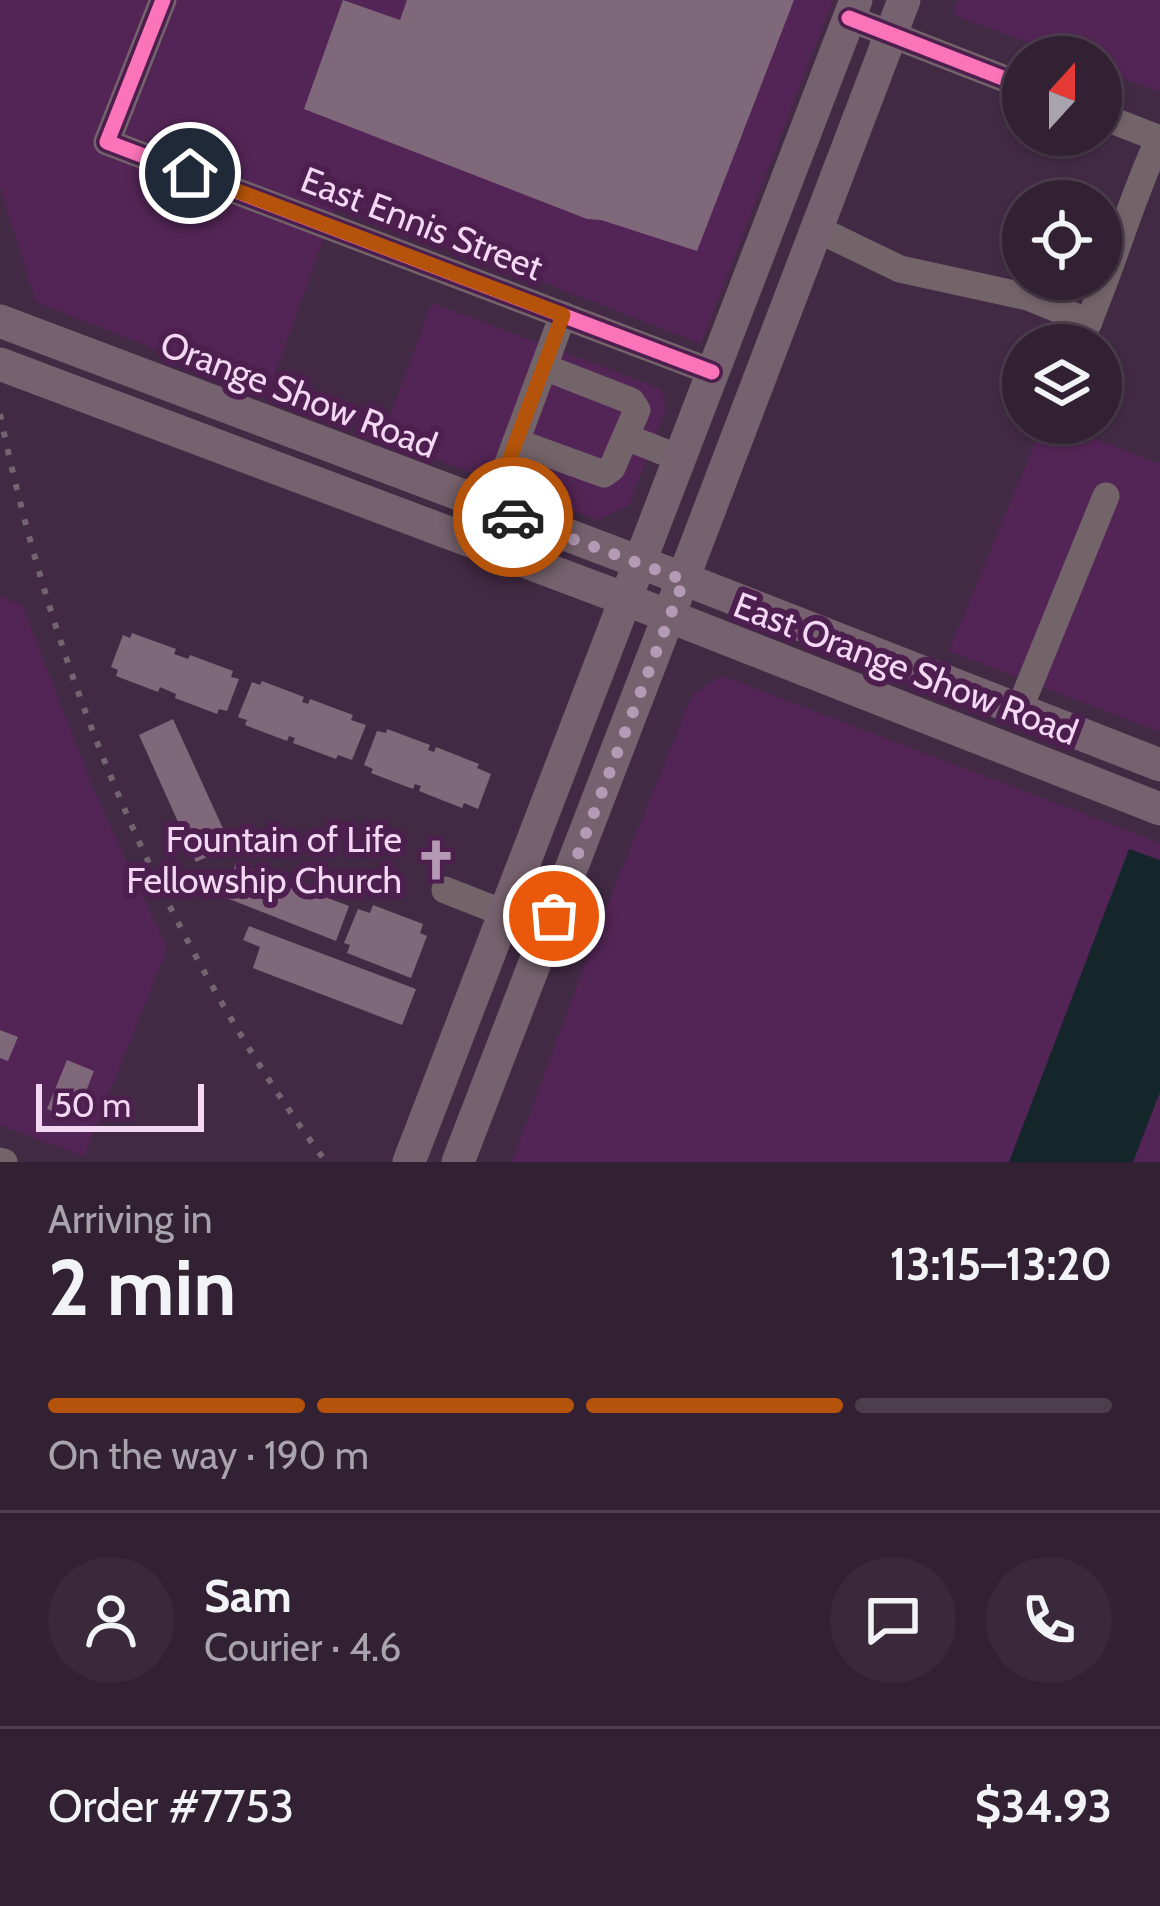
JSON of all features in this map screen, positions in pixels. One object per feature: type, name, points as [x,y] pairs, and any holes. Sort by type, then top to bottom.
[{"type":"main road","points":[[458,1162],[904,0]]},
{"type":"main road","points":[[409,1162],[852,9]]},
{"type":"main road","name":"Orange Show Road","points":[[0,321],[637,564]]},
{"type":"main road","points":[[0,364],[625,599]]},
{"type":"main road","name":"East Orange Show Road","points":[[637,564],[1160,765]]},
{"type":"main road","name":"East Orange Show Road","points":[[625,599],[1160,809]]},
{"type":"street","name":"East Ennis Street","points":[[163,0],[107,142],[712,372]]},
{"type":"street","points":[[852,9],[891,35],[1002,78]]},
{"type":"street","points":[[1087,324],[1160,139],[1122,124]]},
{"type":"street","points":[[817,230],[900,269],[1028,297],[1070,324]]},
{"type":"street","points":[[491,509],[563,315]]},
{"type":"street","points":[[516,442],[604,474],[612,468],[637,410],[631,401],[544,367]]},
{"type":"street","points":[[626,436],[679,458]]},
{"type":"street","points":[[1019,710],[1106,496]]},
{"type":"street","points":[[445,890],[506,914]]},
{"type":"shaded area","points":[[0,0],[833,0],[701,344],[337,201],[268,393],[36,302],[0,187]]},
{"type":"shaded area","points":[[958,0],[1160,0],[1160,92],[1122,78],[1122,36],[1011,36],[953,14]]},
{"type":"shaded area","points":[[432,303],[661,389],[666,408],[629,505],[598,520],[525,492],[522,484],[485,470],[476,474],[381,439]]},
{"type":"shaded area","points":[[1034,444],[1108,444],[1160,464],[1160,732],[949,651]]},
{"type":"shaded area","points":[[0,596],[22,605],[95,793],[167,948],[84,1156],[0,1125]]},
{"type":"shaded area","points":[[722,676],[1160,843],[1160,1162],[512,1162],[596,934],[692,695]]},
{"type":"shaded area","points":[[1129,849],[1160,860],[1160,1092],[1133,1162],[1009,1162]]},
{"type":"building","points":[[343,0],[400,20],[407,0],[794,0],[697,251],[587,219],[304,109]]},
{"type":"building","points":[[132,633],[176,649],[174,654],[233,671],[231,677],[239,679],[227,711],[219,709],[217,714],[160,687],[158,692],[116,676],[118,670],[111,667],[123,635],[130,638]]},
{"type":"building","points":[[262,681],[304,697],[302,702],[308,704],[310,699],[353,715],[351,720],[366,725],[352,760],[338,755],[336,759],[293,743],[295,738],[289,736],[287,741],[245,725],[247,720],[238,717],[252,682],[260,685]]},
{"type":"building","points":[[173,719],[231,846],[196,862],[139,735]]},
{"type":"building","points":[[387,729],[430,745],[428,750],[434,752],[436,747],[479,764],[477,768],[491,774],[478,809],[464,803],[462,808],[419,791],[421,786],[415,784],[413,789],[371,773],[373,769],[364,765],[377,731],[386,733]]},
{"type":"building","points":[[236,863],[349,906],[336,941],[224,897]]},
{"type":"building","points":[[373,905],[423,924],[420,933],[427,936],[411,978],[347,953],[350,945],[344,943],[358,909],[370,913]]},
{"type":"building","points":[[249,926],[416,989],[402,1025],[253,968],[260,947],[243,940]]},
{"type":"building","points":[[0,1030],[18,1037],[8,1061],[0,1058]]},
{"type":"building","points":[[67,1060],[94,1071],[77,1114],[65,1109],[62,1115],[47,1109]]},
{"type":"railway","points":[[0,414],[51,612],[123,806],[215,991],[326,1162]]},
{"type":"cycle path","points":[[163,0],[107,142],[712,372]]},
{"type":"cycle path","points":[[849,18],[1002,78]]},
{"type":"way so far","points":[[513,517],[684,580],[554,916]]},
{"type":"place","name":"Fountain of Life Fellowship Church","points":[[436,860]]},
{"type":"route","points":[[190,173],[563,315],[491,509],[513,517]]}]
